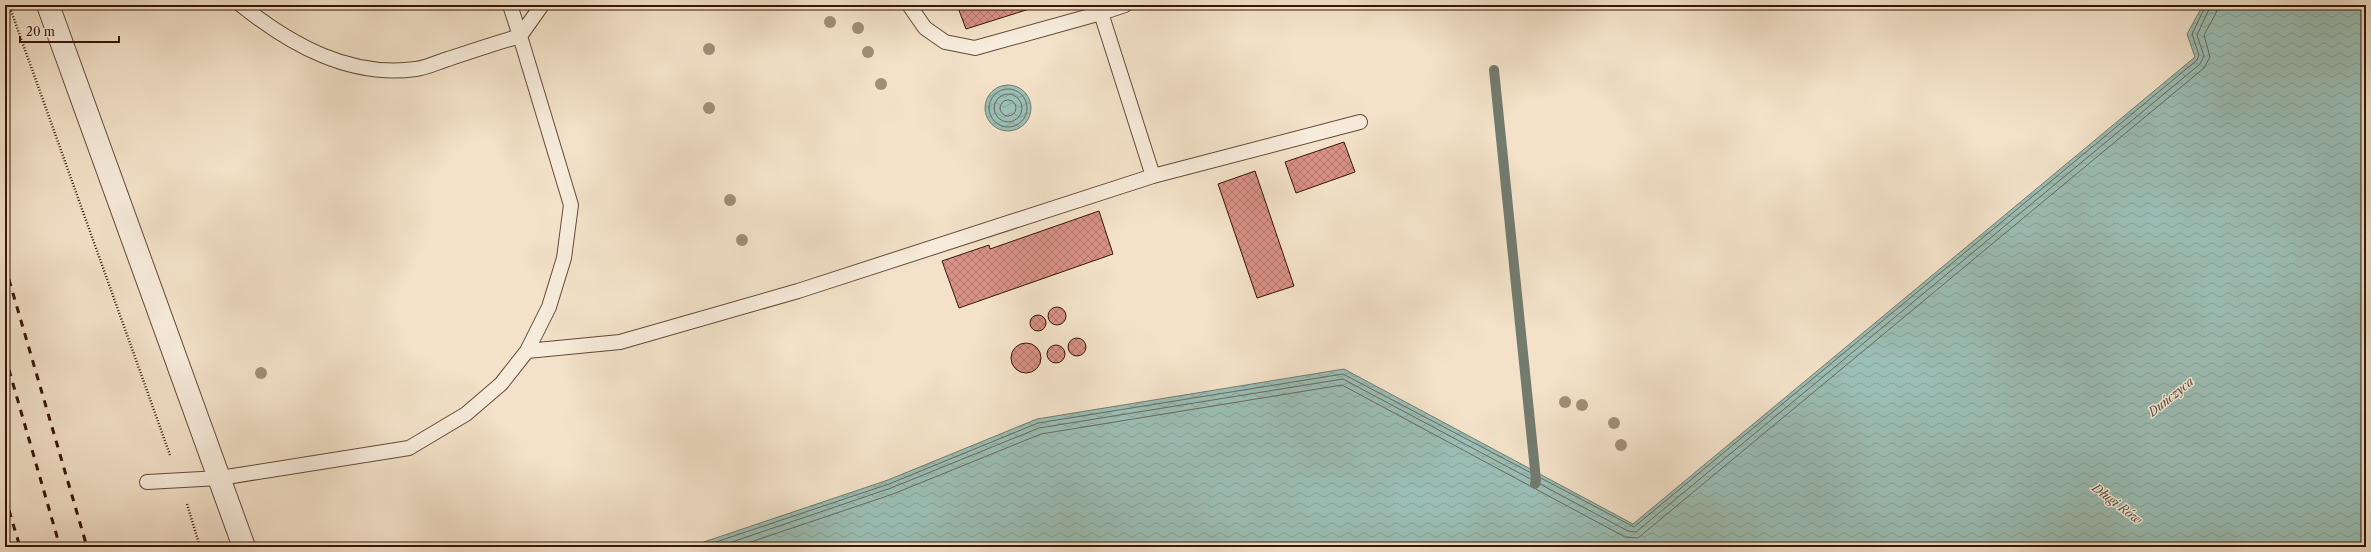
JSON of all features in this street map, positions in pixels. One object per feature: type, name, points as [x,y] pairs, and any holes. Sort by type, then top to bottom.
[{"type":"street","points":[[48,5],[244,547]]},
{"type":"lane","points":[[242,5],[258,19],[311,52],[339,63],[368,69],[416,69],[520,36],[542,5]]},
{"type":"lane","points":[[147,482],[180,482],[220,478],[409,448],[466,414],[501,384],[527,351],[549,307],[564,258],[571,205],[510,5]]},
{"type":"lane","points":[[908,5],[925,28],[945,42],[974,48],[1125,5]]},
{"type":"lane","points":[[1101,13],[1153,176]]},
{"type":"lane","points":[[527,351],[620,342],[798,291],[1153,176],[1360,122]]},
{"type":"path","points":[[9,5],[180,482],[200,547]]},
{"type":"water","points":[[2203,5],[2366,5],[2366,547],[689,547],[888,480],[1037,419],[1344,369],[1633,524],[2195,57],[2187,34]]},
{"type":"water","points":[[1004,85],[1012,85],[1021,89],[1027,95],[1031,108],[1027,121],[1021,127],[1012,131],[1004,131],[995,127],[989,121],[985,112],[985,104],[989,95],[995,89]]},
{"type":"building","points":[[957,5],[1042,5],[966,29]]},
{"type":"building","points":[[1344,142],[1355,172],[1296,193],[1285,162]]},
{"type":"building","points":[[1255,171],[1294,286],[1257,298],[1218,184]]},
{"type":"building","points":[[1099,211],[1113,254],[959,308],[942,261],[989,245],[990,249]]},
{"type":"building","points":[[1057,307],[1063,310],[1066,316],[1063,322],[1057,325],[1051,322],[1048,316],[1051,310]]},
{"type":"building","points":[[1035,315],[1041,315],[1046,320],[1044,329],[1041,331],[1035,331],[1030,326],[1030,320]]},
{"type":"building","points":[[1077,338],[1081,339],[1085,343],[1085,351],[1081,355],[1077,356],[1073,355],[1069,351],[1068,347],[1069,343],[1073,339]]},
{"type":"building","points":[[1026,343],[1037,347],[1041,358],[1037,369],[1026,373],[1015,369],[1011,358],[1015,347]]},
{"type":"building","points":[[1056,345],[1063,347],[1065,354],[1063,361],[1056,363],[1049,361],[1047,354],[1049,347]]},
{"type":"waterway","points":[[1494,70],[1536,480],[1535,484]]},
{"type":"railway","points":[[5,266],[87,547]]},
{"type":"railway","points":[[5,356],[60,547]]},
{"type":"railway","points":[[5,497],[20,547]]},
{"type":"water label","name":"Duńczyca","points":[[2171,397]]},
{"type":"water label","name":"Długi Rów","points":[[2117,504]]}]
